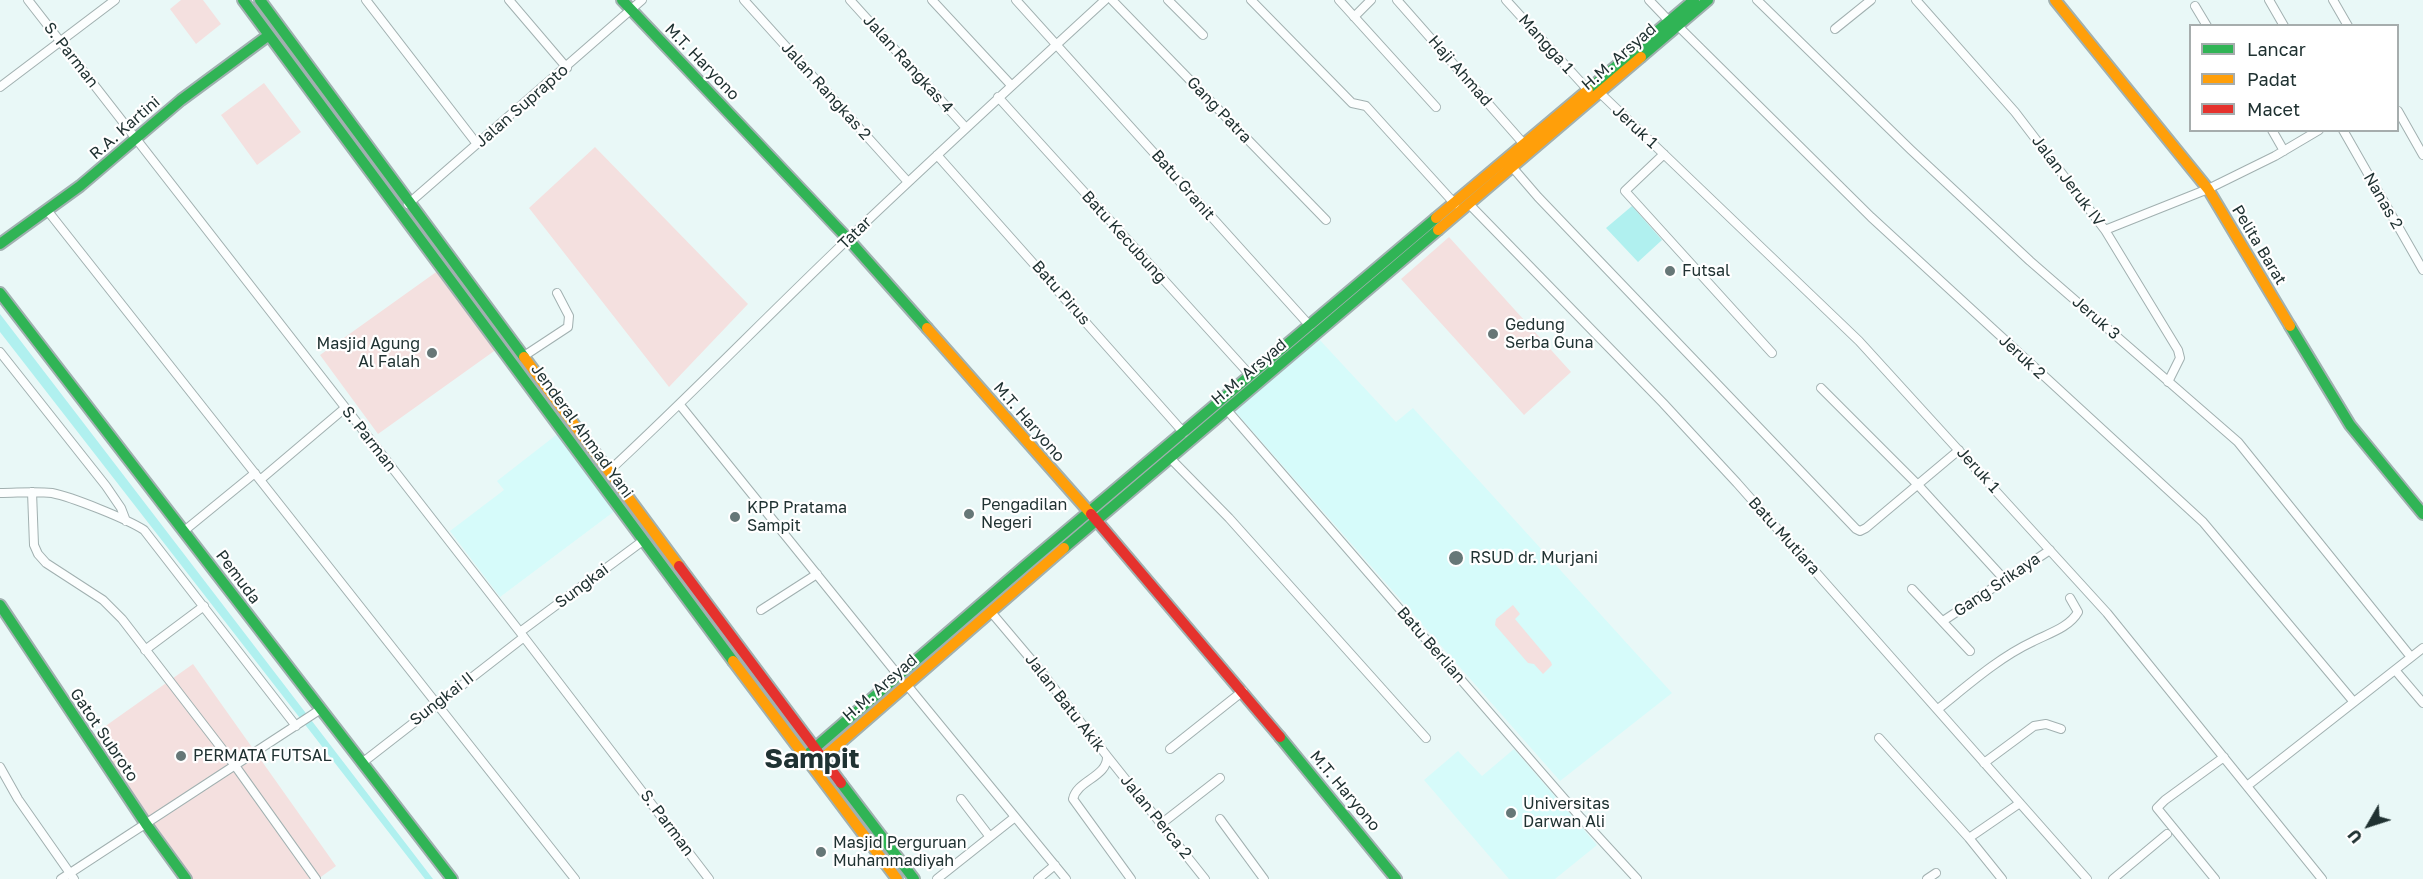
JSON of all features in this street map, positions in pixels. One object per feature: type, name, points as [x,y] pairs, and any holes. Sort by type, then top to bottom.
[{"type":"main road","name":"Jenderal Ahmad Yani","points":[[243,0],[811,767],[897,879]]},
{"type":"main road","name":"Jenderal Ahmad Yani","points":[[260,0],[610,470],[822,760],[914,879]]},
{"type":"main road","name":"M.T. Haryono","points":[[622,0],[848,239],[1097,521],[1243,691],[1396,879]]},
{"type":"main road","name":"H.M. Arsyad","points":[[811,767],[822,760],[1170,458],[1600,93],[1674,24],[1694,0]]},
{"type":"main road","name":"H.M. Arsyad","points":[[803,756],[1455,204],[1587,89],[1708,0]]},
{"type":"main road","name":"Pelita Barat","points":[[2055,0],[2208,189],[2350,425],[2423,514]]},
{"type":"main road","name":"R.A. Kartini","points":[[0,244],[137,139],[190,93],[269,35]]},
{"type":"main road","name":"Pemuda","points":[[0,293],[452,879]]},
{"type":"main road","name":"Gatot Subroto","points":[[0,605],[146,824],[186,879]]},
{"type":"main road","points":[[964,618],[973,628]]},
{"type":"street","name":"S. Parman","points":[[28,0],[710,879]]},
{"type":"street","points":[[0,87],[115,0]]},
{"type":"street","points":[[366,0],[477,144]]},
{"type":"street","points":[[509,0],[567,68]]},
{"type":"street","name":"Jalan Suprapto","points":[[400,210],[567,68],[642,0]]},
{"type":"street","name":"Jalan Rangkas 2","points":[[744,0],[908,182]]},
{"type":"street","name":"Jalan Rangkas 4","points":[[850,0],[966,128]]},
{"type":"street","points":[[932,0],[1011,85]]},
{"type":"street","name":"Batu Granit","points":[[1016,0],[1310,326]]},
{"type":"street","name":"Tatar","points":[[610,470],[680,405],[908,182],[1105,0]]},
{"type":"street","name":"Gang Patra","points":[[1112,0],[1326,220]]},
{"type":"street","points":[[1167,0],[1203,35]]},
{"type":"street","points":[[1251,0],[1352,103],[1366,106],[1455,204]]},
{"type":"street","points":[[1339,0],[1436,107]]},
{"type":"street","points":[[1354,16],[1371,0]]},
{"type":"street","name":"Haji Ahmad","points":[[1397,0],[1523,143]]},
{"type":"street","name":"Mangga 1","points":[[1506,0],[1587,89]]},
{"type":"street","name":"Jeruk 2","points":[[1649,0],[1871,217],[2203,522],[2353,701]]},
{"type":"street","name":"Jeruk 3","points":[[1757,0],[1911,150],[2030,261],[2238,442],[2411,657]]},
{"type":"street","points":[[1835,29],[1871,0]]},
{"type":"street","name":"Jalan Jeruk IV","points":[[1916,0],[2015,112],[2105,230],[2178,350],[2179,362],[2168,382]]},
{"type":"street","points":[[2269,0],[2283,24]]},
{"type":"street","points":[[2333,0],[2347,24]]},
{"type":"street","points":[[2194,6],[2206,24]]},
{"type":"street","name":"Jeruk 1","points":[[1600,93],[1846,327],[1959,450],[2108,613],[2322,879]]},
{"type":"street","name":"Batu Kecubung","points":[[998,98],[1251,376]]},
{"type":"street","points":[[2399,114],[2423,155]]},
{"type":"street","points":[[2273,132],[2284,151]]},
{"type":"street","points":[[2105,230],[2208,189],[2284,151],[2316,132]]},
{"type":"street","name":"Nanas 2","points":[[2344,132],[2423,270]]},
{"type":"street","points":[[1664,154],[1625,190],[1772,353]]},
{"type":"street","name":"Batu Pirus","points":[[937,155],[1184,433]]},
{"type":"street","points":[[1513,168],[1538,197],[1856,529],[1860,531],[1866,528],[1959,450]]},
{"type":"street","name":"Batu Mutiara","points":[[1469,204],[1706,450],[2087,879]]},
{"type":"street","points":[[47,210],[575,879]]},
{"type":"street","points":[[524,356],[568,327],[569,316],[557,293]]},
{"type":"street","points":[[0,352],[93,468],[121,508],[126,521]]},
{"type":"street","points":[[1821,388],[1918,485],[2004,579]]},
{"type":"street","points":[[680,405],[898,675]]},
{"type":"street","points":[[184,531],[345,408]]},
{"type":"street","name":"Batu Berlian","points":[[1227,410],[1581,818],[1637,879]]},
{"type":"street","points":[[1170,458],[1234,524],[1426,738]]},
{"type":"street","points":[[32,492],[34,545],[38,554],[46,563],[110,606],[236,767],[316,879]]},
{"type":"street","points":[[0,493],[32,492],[58,495],[144,530],[299,724]]},
{"type":"street","name":"Sungkai","points":[[522,634],[644,540]]},
{"type":"street","name":"Gang Srikaya","points":[[1943,621],[2050,550]]},
{"type":"street","points":[[761,610],[817,574]]},
{"type":"street","points":[[1912,589],[1970,651]]},
{"type":"street","points":[[1938,709],[2015,651],[2058,630],[2071,620],[2078,612],[2070,598]]},
{"type":"street","points":[[145,650],[204,606]]},
{"type":"street","name":"Jalan Batu Akik","points":[[991,612],[1107,756],[1104,768],[1075,793],[1073,799],[1131,879]]},
{"type":"street","name":"Sungkai II","points":[[362,763],[522,634]]},
{"type":"street","points":[[2247,786],[2423,648]]},
{"type":"street","points":[[2395,670],[2423,703]]},
{"type":"street","points":[[907,685],[1066,879]]},
{"type":"street","points":[[1170,749],[1243,691]]},
{"type":"street","points":[[61,879],[72,876],[146,824],[321,710]]},
{"type":"street","points":[[1984,763],[2034,726],[2046,724],[2061,729]]},
{"type":"street","points":[[1879,738],[1969,838],[2001,879]]},
{"type":"street","name":"Jalan Perca 2","points":[[1107,756],[1205,879]]},
{"type":"street","points":[[2215,879],[2157,808],[2164,800],[2224,757]]},
{"type":"street","points":[[0,767],[18,799],[72,876]]},
{"type":"street","points":[[1161,824],[1220,778]]},
{"type":"street","points":[[961,799],[990,837]]},
{"type":"street","points":[[1969,838],[2020,803]]},
{"type":"street","points":[[937,879],[1015,817]]},
{"type":"street","points":[[1220,819],[1264,879]]},
{"type":"street","points":[[2113,879],[2167,834]]},
{"type":"street","points":[[1038,879],[1055,865]]},
{"type":"street","points":[[1927,879],[1936,873]]},
{"type":"shaded area","points":[[181,0],[203,0],[221,24],[196,44],[170,9]]},
{"type":"shaded area","points":[[264,83],[301,132],[257,165],[221,115]]},
{"type":"shaded area","points":[[595,147],[748,304],[669,387],[529,208]]},
{"type":"shaded area","points":[[1449,237],[1571,372],[1524,415],[1401,279]]},
{"type":"shaded area","points":[[439,270],[497,349],[378,434],[320,355]]},
{"type":"shaded area","name":"RSUD dr. Murjani","points":[[1317,337],[1396,422],[1413,408],[1672,693],[1560,781],[1232,408]]},
{"type":"shaded area","points":[[560,432],[616,510],[500,597],[450,531],[504,490],[497,481]]},
{"type":"shaded area","points":[[1513,605],[1520,614],[1515,619],[1551,662],[1552,665],[1543,674],[1534,664],[1528,663],[1495,625],[1496,619]]},
{"type":"shaded area","name":"PERMATA FUTSAL","points":[[193,664],[336,866],[318,879],[190,879],[90,737]]},
{"type":"shaded area","name":"Universitas Darwan Ali","points":[[1514,749],[1597,845],[1555,879],[1509,879],[1424,780],[1458,751],[1482,776]]},
{"type":"water","points":[[1632,206],[1662,240],[1638,262],[1606,228]]},
{"type":"water","points":[[0,314],[433,879],[425,879],[0,332]]},
{"type":"traffic: fast","points":[[243,0],[733,661]]},
{"type":"traffic: fast","points":[[260,0],[524,357]]},
{"type":"traffic: fast","points":[[622,0],[848,239],[927,328]]},
{"type":"traffic: fast","points":[[1588,90],[1694,0]]},
{"type":"traffic: fast","points":[[1641,57],[1708,0]]},
{"type":"traffic: fast","points":[[0,244],[80,186],[181,100],[269,35]]},
{"type":"traffic: fast","points":[[809,753],[1025,566],[1436,218]]},
{"type":"traffic: fast","points":[[1064,548],[1438,230]]},
{"type":"traffic: fast","points":[[0,293],[452,879]]},
{"type":"traffic: fast","points":[[2290,326],[2350,425],[2423,514]]},
{"type":"traffic: fast","points":[[0,605],[146,824],[186,879]]},
{"type":"traffic: fast","points":[[1280,737],[1396,879]]},
{"type":"traffic: fast","points":[[841,783],[914,879]]},
{"type":"traffic: slow","points":[[2055,0],[2208,189],[2290,326]]},
{"type":"traffic: slow","points":[[1438,230],[1641,57]]},
{"type":"traffic: slow","points":[[1436,218],[1588,90]]},
{"type":"traffic: slow","points":[[927,328],[1091,514]]},
{"type":"traffic: slow","points":[[524,357],[679,566]]},
{"type":"traffic: slow","points":[[817,763],[1064,548]]},
{"type":"traffic: slow","points":[[733,661],[897,879]]},
{"type":"traffic: jam","points":[[1091,514],[1280,737]]},
{"type":"traffic: jam","points":[[679,566],[841,783]]},
{"type":"place","name":"Futsal","points":[[1670,271]]},
{"type":"place","name":"Gedung Serba Guna","points":[[1493,334]]},
{"type":"place","name":"Masjid Agung Al Falah","points":[[432,353]]},
{"type":"place","name":"Pengadilan Negeri","points":[[969,514]]},
{"type":"place","name":"KPP Pratama Sampit","points":[[735,517]]},
{"type":"place","name":"RSUD dr. Murjani","points":[[1456,558]]},
{"type":"place","name":"PERMATA FUTSAL","points":[[181,756]]},
{"type":"place","name":"Universitas Darwan Ali","points":[[1511,813]]},
{"type":"place","name":"Masjid Perguruan Muhammadiyah","points":[[821,852]]},
{"type":"district","name":"Sampit","points":[[812,759]]}]
